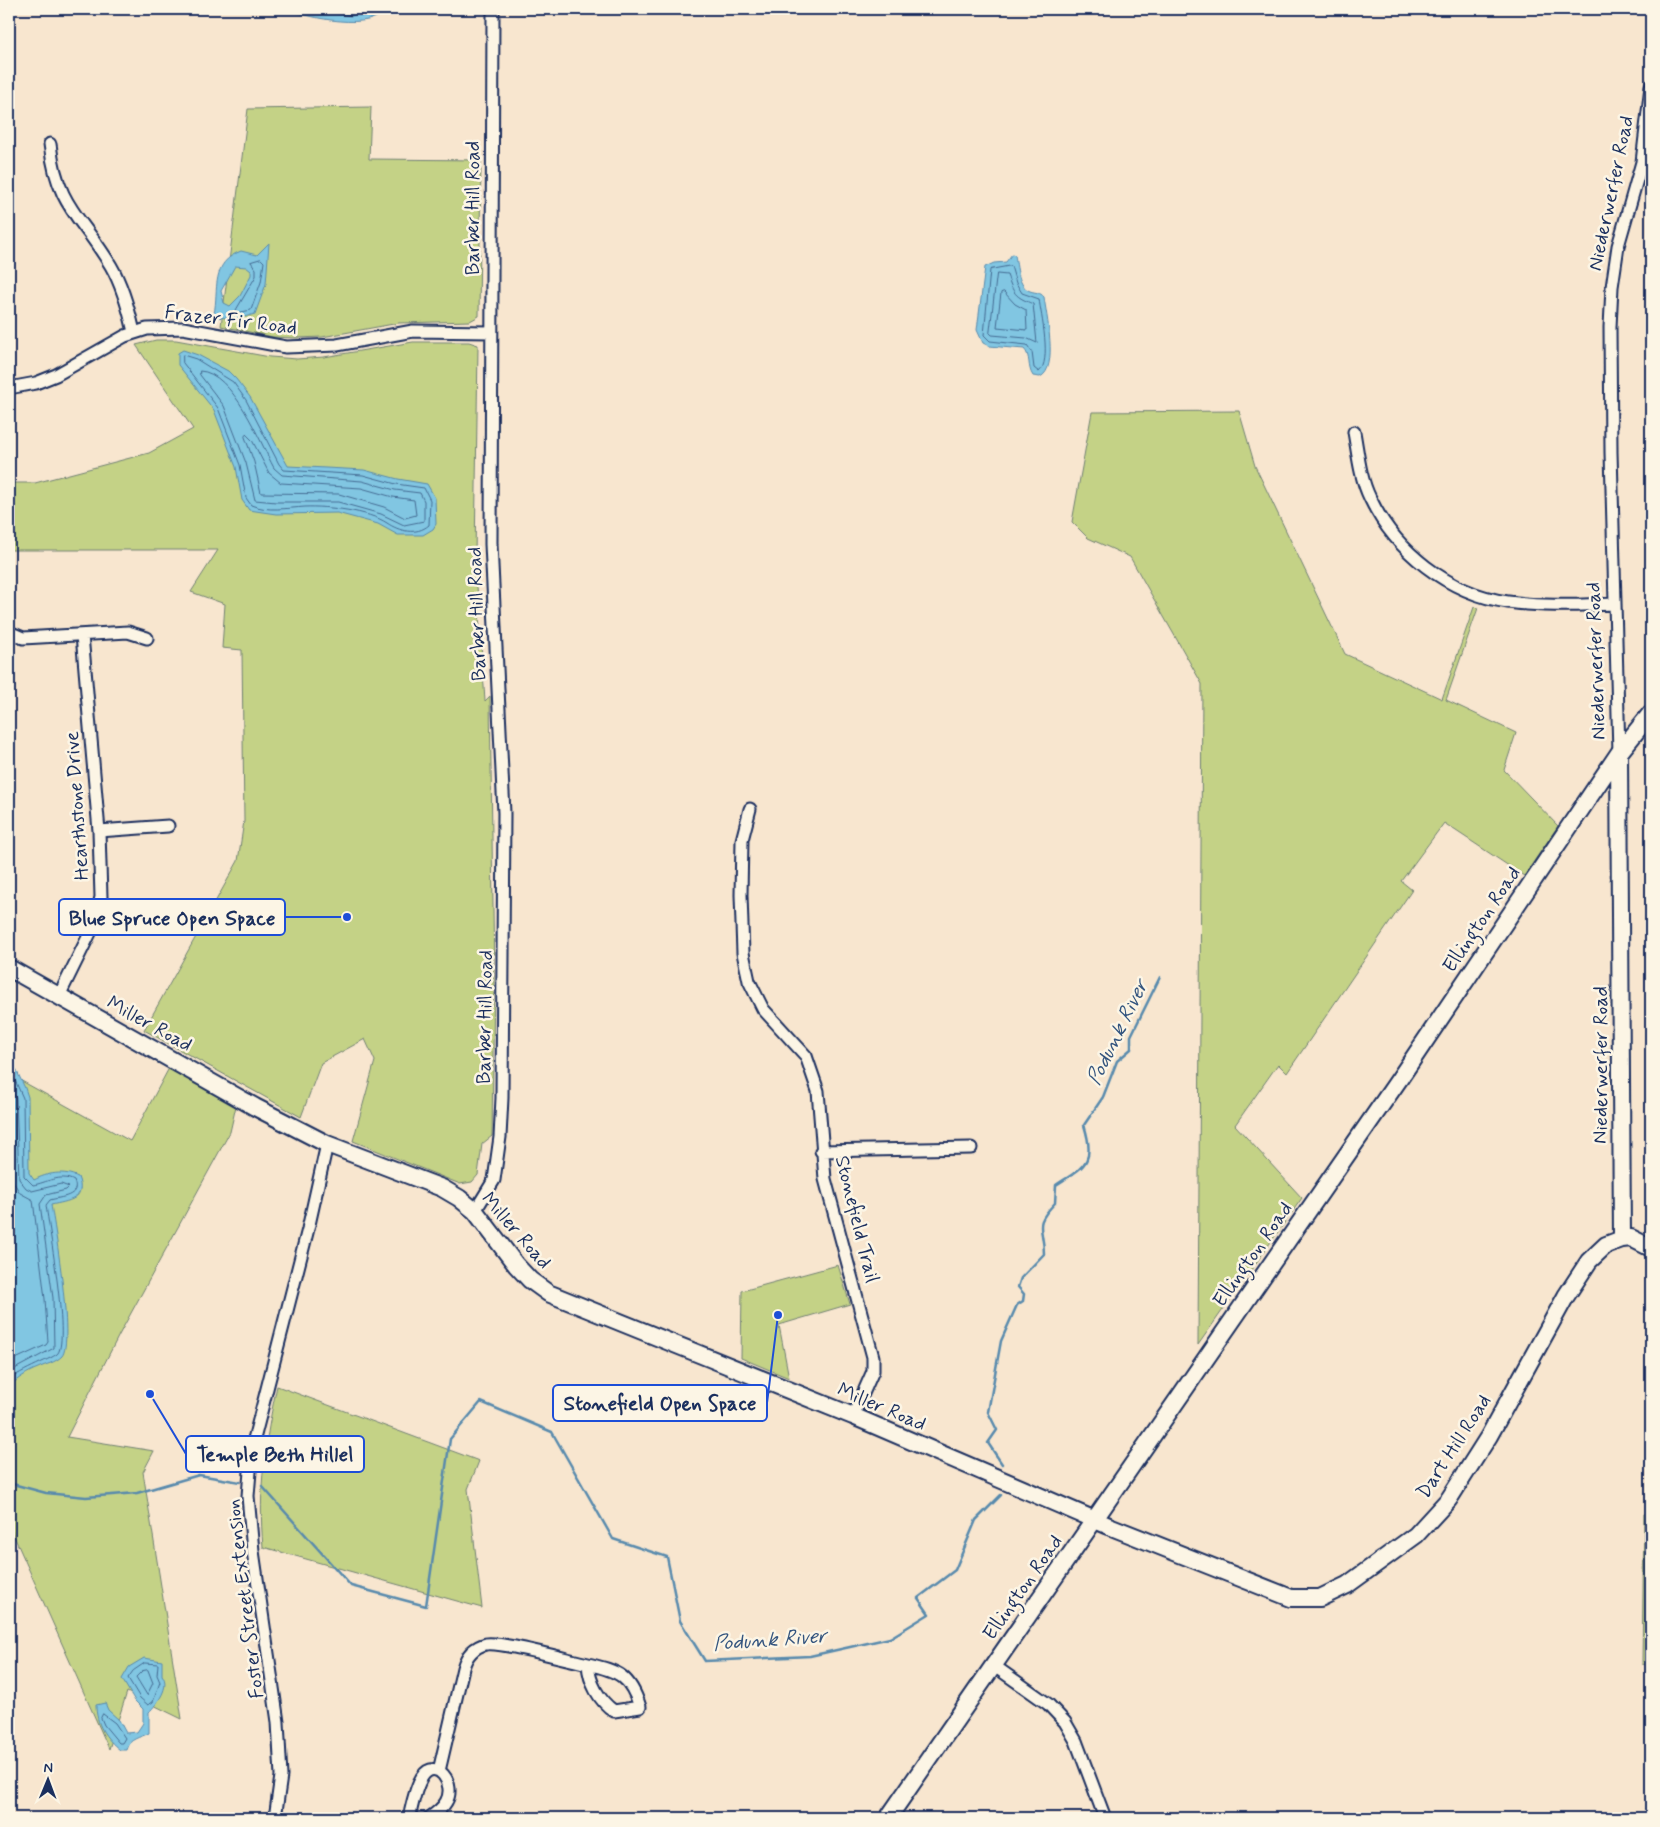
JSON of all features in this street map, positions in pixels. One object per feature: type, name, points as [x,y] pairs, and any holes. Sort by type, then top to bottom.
[{"type":"street","name":"Barber Hill Road","points":[[475,1211],[494,1180],[500,1137],[502,1098],[504,813],[492,544],[493,9]]},
{"type":"street","name":"Niederwerfer Road","points":[[1622,1239],[1619,753],[1610,452],[1612,287],[1618,246],[1642,162],[1651,86]]},
{"type":"street","points":[[50,144],[52,164],[62,196],[114,272],[134,332]]},
{"type":"street","name":"Frazer Fir Road","points":[[9,388],[36,383],[56,375],[134,332],[156,328],[183,328],[286,347],[337,345],[413,331],[491,332]]},
{"type":"street","points":[[1354,432],[1361,474],[1383,522],[1419,562],[1443,579],[1477,595],[1507,602],[1553,605],[1614,604]]},
{"type":"street","points":[[9,632],[23,638],[128,632],[147,638]]},
{"type":"street","name":"Hearthstone Drive","points":[[58,996],[96,918],[101,897],[99,831],[82,635]]},
{"type":"street","name":"Ellington Road","points":[[888,1818],[1400,1078],[1619,753],[1651,713]]},
{"type":"street","name":"Stonefield Trail","points":[[750,809],[742,840],[743,953],[749,981],[763,1009],[806,1056],[818,1091],[825,1180],[873,1357],[873,1371],[853,1416]]},
{"type":"street","points":[[99,831],[168,826]]},
{"type":"street","name":"Miller Road","points":[[9,968],[255,1107],[327,1144],[442,1188],[459,1198],[475,1211],[516,1265],[530,1280],[548,1293],[853,1416],[1094,1519]]},
{"type":"street","name":"Foster Street Extension","points":[[275,1818],[281,1776],[278,1722],[253,1551],[248,1496],[252,1447],[327,1144]]},
{"type":"street","points":[[822,1151],[971,1148]]},
{"type":"street","points":[[1622,1239],[1631,1238],[1651,1248]]},
{"type":"street","name":"Dart Hill Road","points":[[1094,1519],[1291,1598],[1320,1598],[1347,1586],[1416,1535],[1449,1499],[1489,1436],[1575,1282],[1589,1261],[1606,1245],[1622,1239]]},
{"type":"street","points":[[439,1771],[464,1663],[475,1649],[484,1644],[494,1644],[588,1664],[612,1670],[623,1676],[632,1686],[640,1706],[614,1711],[606,1706],[588,1674],[588,1664]]},
{"type":"street","points":[[994,1665],[1048,1704],[1065,1722],[1076,1741],[1105,1818]]},
{"type":"street","points":[[409,1818],[423,1775],[430,1770],[439,1771],[445,1775],[449,1795],[445,1804],[429,1818]]},
{"type":"green space","points":[[371,107],[369,159],[481,160],[479,316],[470,321],[399,323],[322,337],[297,338],[273,337],[221,326],[248,109]]},
{"type":"green space","points":[[156,340],[176,340],[270,357],[297,359],[324,357],[413,342],[469,342],[478,345],[475,557],[485,701],[490,696],[494,979],[492,1136],[482,1144],[478,1175],[472,1182],[460,1184],[353,1141],[375,1061],[365,1039],[321,1063],[301,1117],[144,1030],[238,861],[244,821],[242,650],[222,648],[225,604],[191,592],[218,550],[9,550],[9,483],[35,483],[149,453],[193,429],[136,345]]},
{"type":"green space","points":[[1239,411],[1255,466],[1345,654],[1442,699],[1474,607],[1478,608],[1446,700],[1516,733],[1504,770],[1558,826],[1524,876],[1444,823],[1401,881],[1412,890],[1287,1073],[1278,1064],[1235,1125],[1302,1198],[1198,1345],[1202,684],[1130,557],[1088,538],[1072,522],[1092,412]]},
{"type":"green space","points":[[169,1068],[236,1106],[230,1132],[119,1335],[67,1437],[154,1451],[143,1472],[182,1719],[127,1692],[109,1749],[9,1525],[9,1074],[130,1141]]},
{"type":"green space","points":[[838,1265],[850,1304],[779,1325],[789,1378],[741,1358],[742,1291]]},
{"type":"green space","points":[[277,1386],[479,1461],[468,1489],[482,1608],[263,1547],[262,1486],[269,1426]]},
{"type":"green space","points":[[1644,1514],[1651,1514],[1651,1666],[1642,1664]]},
{"type":"water","points":[[288,9],[359,9],[361,14],[365,15],[372,13],[376,9],[384,9],[378,16],[368,20],[340,21],[297,13]]},
{"type":"water","points":[[269,243],[266,284],[255,314],[237,319],[217,317],[214,314],[218,278],[224,262],[241,251],[257,255]],"holes":[[[235,266],[246,267],[251,271],[251,275],[240,296],[230,306],[224,303],[221,291]]]},
{"type":"water","points":[[1012,254],[1015,255],[1019,276],[1023,285],[1026,289],[1039,293],[1044,297],[1049,328],[1050,353],[1046,372],[1040,377],[1033,376],[1028,355],[1024,349],[989,346],[983,343],[977,330],[985,267],[994,263],[1006,262]]},
{"type":"water","points":[[183,350],[198,355],[228,371],[236,379],[250,397],[288,466],[364,470],[427,484],[435,498],[436,524],[433,529],[423,535],[398,535],[378,524],[337,513],[276,514],[249,510],[242,500],[236,467],[214,410],[178,365],[178,353]]},
{"type":"water","points":[[9,1055],[28,1097],[29,1173],[34,1180],[50,1174],[73,1175],[78,1177],[80,1191],[74,1198],[51,1205],[65,1308],[65,1346],[62,1356],[26,1374],[9,1386]]},
{"type":"water","points":[[144,1658],[162,1661],[164,1689],[159,1700],[149,1712],[149,1733],[132,1741],[126,1750],[120,1750],[102,1730],[96,1712],[96,1705],[105,1703],[108,1710],[119,1720],[126,1733],[137,1732],[143,1723],[143,1709],[135,1701],[122,1679],[129,1667]]},
{"type":"waterway","name":"Podunk River","points":[[1002,1464],[988,1443],[997,1430],[988,1412],[1001,1341],[1017,1305],[1023,1301],[1024,1294],[1018,1287],[1021,1278],[1044,1254],[1041,1222],[1055,1203],[1056,1185],[1081,1168],[1085,1162],[1089,1148],[1084,1125],[1103,1097],[1117,1061],[1131,1049],[1131,1036],[1160,977]]},
{"type":"waterway","name":"Podunk River","points":[[262,1486],[351,1586],[426,1606],[450,1439],[481,1402],[552,1432],[613,1539],[667,1557],[680,1621],[705,1661],[810,1656],[890,1638],[929,1614],[918,1598],[955,1570],[976,1520],[1001,1495]]},
{"type":"waterway","name":"Podunk River","points":[[9,1483],[46,1493],[86,1497],[137,1493],[199,1475],[240,1482]]},
{"type":"place","name":"Blue Spruce Open Space","points":[[347,917]]},
{"type":"place","name":"Stonefield Open Space","points":[[778,1315]]},
{"type":"place","name":"Temple Beth Hillel","points":[[150,1394]]}]
